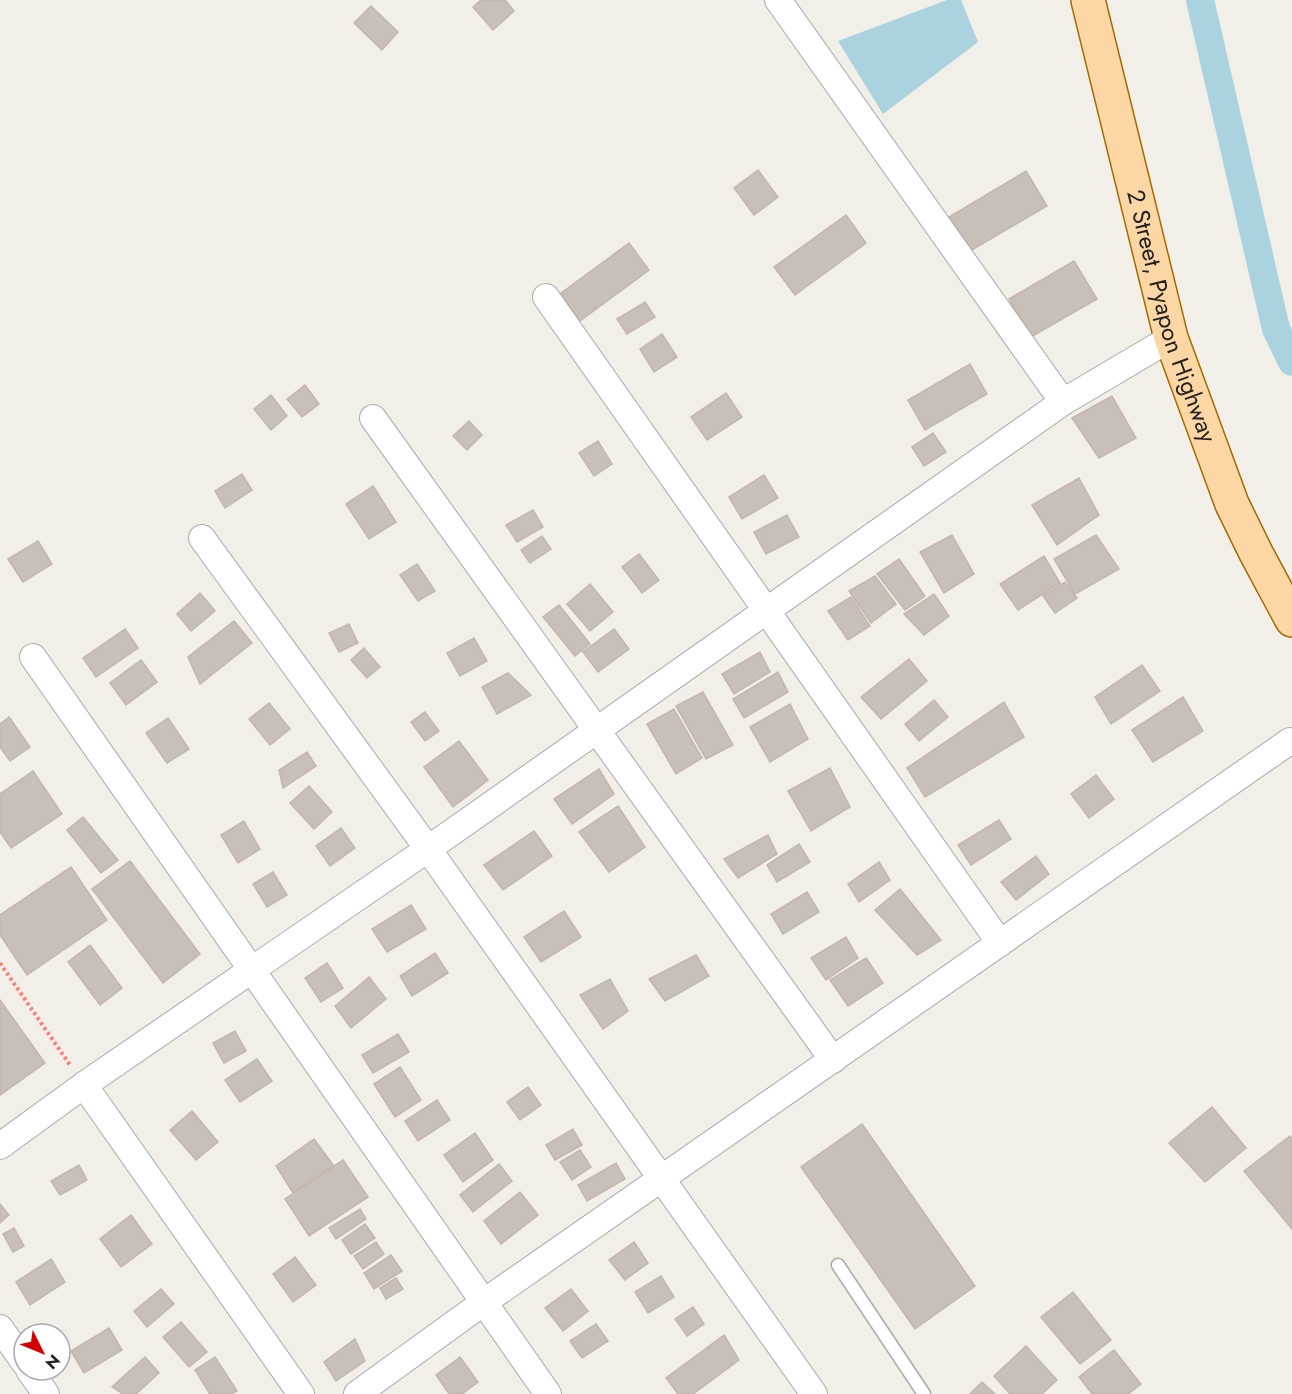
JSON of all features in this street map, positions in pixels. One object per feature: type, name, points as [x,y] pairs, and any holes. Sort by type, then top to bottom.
[{"type":"main road","name":"2 Street, Pyapon Highway","points":[[1088,0],[1171,338],[1232,504],[1292,620]]},
{"type":"street","points":[[778,0],[1063,402]]},
{"type":"street","points":[[546,297],[1000,944]]},
{"type":"street","points":[[0,1146],[84,1085],[428,849],[1063,402],[1171,338]]},
{"type":"street","points":[[373,418],[833,1060]]},
{"type":"street","points":[[202,538],[428,849],[814,1394]]},
{"type":"street","points":[[33,657],[548,1394]]},
{"type":"street","points":[[357,1394],[484,1302],[1290,741]]},
{"type":"street","points":[[84,1085],[301,1394]]},
{"type":"street","points":[[0,1328],[12,1345]]},
{"type":"lane","points":[[838,1266],[924,1394]]},
{"type":"path","points":[[0,963],[84,1085]]},
{"type":"water","points":[[947,0],[961,0],[978,42],[883,114],[838,41]]},
{"type":"building","points":[[481,0],[505,0],[514,11],[493,30],[473,7]]},
{"type":"building","points":[[371,6],[398,32],[382,50],[354,23]]},
{"type":"building","points":[[758,170],[778,197],[754,215],[734,188]]},
{"type":"building","points":[[1026,171],[1047,206],[965,254],[944,220]]},
{"type":"building","points":[[846,215],[866,243],[795,295],[774,267]]},
{"type":"building","points":[[629,243],[649,270],[580,321],[560,294]]},
{"type":"building","points":[[1074,261],[1097,299],[1031,337],[1009,299]]},
{"type":"building","points":[[645,302],[655,317],[627,334],[617,319]]},
{"type":"building","points":[[662,334],[677,357],[654,372],[640,349]]},
{"type":"building","points":[[970,364],[987,394],[925,430],[908,400]]},
{"type":"building","points":[[305,385],[319,404],[302,417],[287,399]]},
{"type":"building","points":[[726,393],[742,417],[707,440],[691,417]]},
{"type":"building","points":[[271,395],[287,416],[271,430],[254,409]]},
{"type":"building","points":[[1112,396],[1136,438],[1099,458],[1072,418]]},
{"type":"building","points":[[469,421],[482,435],[467,450],[453,436]]},
{"type":"building","points":[[933,433],[946,452],[924,466],[912,447]]},
{"type":"building","points":[[598,441],[612,464],[594,476],[579,453]]},
{"type":"building","points":[[242,474],[252,490],[225,508],[215,491]]},
{"type":"building","points":[[764,475],[778,498],[742,519],[729,497]]},
{"type":"building","points":[[1079,478],[1099,515],[1057,545],[1032,505]]},
{"type":"building","points":[[373,486],[396,522],[369,539],[346,504]]},
{"type":"building","points":[[533,510],[543,527],[517,542],[506,525]]},
{"type":"building","points":[[787,515],[799,537],[766,554],[754,532]]},
{"type":"building","points":[[952,535],[974,574],[944,593],[920,552]]},
{"type":"building","points":[[1096,535],[1119,569],[1075,594],[1054,559]]},
{"type":"building","points":[[542,536],[551,549],[530,563],[521,550]]},
{"type":"building","points":[[38,541],[52,564],[23,582],[8,559]]},
{"type":"building","points":[[639,554],[659,580],[642,593],[622,567]]},
{"type":"building","points":[[1044,556],[1060,583],[1018,610],[1000,584]]},
{"type":"building","points":[[899,559],[925,596],[905,610],[877,574]]},
{"type":"building","points":[[417,564],[435,591],[418,601],[400,575]]},
{"type":"building","points":[[875,576],[896,604],[871,623],[849,591]]},
{"type":"building","points":[[1065,582],[1077,598],[1055,613],[1043,596]]},
{"type":"building","points":[[590,584],[613,612],[590,631],[567,604]]},
{"type":"building","points":[[200,593],[215,611],[191,631],[177,614]]},
{"type":"building","points":[[934,594],[949,616],[924,635],[904,614]]},
{"type":"building","points":[[851,597],[870,626],[848,640],[828,611]]},
{"type":"building","points":[[559,605],[590,644],[575,656],[543,617]]},
{"type":"building","points":[[234,621],[252,643],[200,684],[188,657]]},
{"type":"building","points":[[349,624],[358,643],[339,652],[329,633]]},
{"type":"building","points":[[125,629],[138,648],[96,677],[83,658]]},
{"type":"building","points":[[614,629],[629,649],[598,672],[583,652]]},
{"type":"building","points":[[474,638],[487,661],[460,676],[447,653]]},
{"type":"building","points":[[364,648],[380,667],[367,678],[351,660]]},
{"type":"building","points":[[760,652],[770,672],[734,694],[722,674]]},
{"type":"building","points":[[909,659],[927,681],[881,719],[861,697]]},
{"type":"building","points":[[141,660],[157,682],[126,705],[110,683]]},
{"type":"building","points":[[1142,665],[1160,691],[1111,724],[1095,697]]},
{"type":"building","points":[[778,672],[788,692],[744,718],[733,699]]},
{"type":"building","points":[[508,673],[531,695],[497,714],[482,687]]},
{"type":"building","points":[[703,692],[733,745],[706,759],[676,706]]},
{"type":"building","points":[[1183,697],[1203,731],[1153,762],[1132,730]]},
{"type":"building","points":[[934,700],[948,717],[919,741],[905,724]]},
{"type":"building","points":[[1004,702],[1024,737],[925,797],[907,768]]},
{"type":"building","points":[[269,703],[290,729],[270,745],[249,719]]},
{"type":"building","points":[[790,704],[808,739],[770,762],[750,727]]},
{"type":"building","points":[[674,709],[702,758],[676,774],[647,724]]},
{"type":"building","points":[[425,712],[439,731],[425,741],[411,722]]},
{"type":"building","points":[[9,717],[30,747],[10,761],[0,747],[0,724]]},
{"type":"building","points":[[168,718],[189,749],[167,763],[146,733]]},
{"type":"building","points":[[459,741],[488,780],[453,807],[424,767]]},
{"type":"building","points":[[307,752],[316,766],[283,788],[279,770]]},
{"type":"building","points":[[830,768],[850,807],[811,831],[788,791]]},
{"type":"building","points":[[599,769],[614,794],[572,824],[554,799]]},
{"type":"building","points":[[33,771],[62,814],[11,848],[0,832],[0,794]]},
{"type":"building","points":[[1096,775],[1114,799],[1089,818],[1071,794]]},
{"type":"building","points":[[309,786],[332,812],[314,829],[290,803]]},
{"type":"building","points":[[618,806],[645,847],[609,872],[579,832]]},
{"type":"building","points":[[83,817],[118,860],[101,873],[67,830]]},
{"type":"building","points":[[999,820],[1011,839],[971,865],[958,845]]},
{"type":"building","points":[[244,821],[260,849],[238,863],[221,835]]},
{"type":"building","points":[[341,828],[355,848],[330,866],[316,846]]},
{"type":"building","points":[[534,831],[552,856],[503,890],[484,865]]},
{"type":"building","points":[[768,835],[777,854],[738,878],[724,859]]},
{"type":"building","points":[[799,844],[810,862],[777,882],[767,865]]},
{"type":"building","points":[[1036,856],[1049,874],[1016,900],[1001,882]]},
{"type":"building","points":[[130,861],[200,954],[163,983],[92,889]]},
{"type":"building","points":[[879,862],[890,880],[859,902],[848,884]]},
{"type":"building","points":[[71,867],[107,920],[27,975],[0,935],[0,915]]},
{"type":"building","points":[[273,872],[287,895],[267,907],[253,884]]},
{"type":"building","points":[[900,889],[941,940],[917,955],[875,910]]},
{"type":"building","points":[[807,892],[819,912],[783,934],[771,914]]},
{"type":"building","points":[[411,905],[426,929],[387,952],[372,929]]},
{"type":"building","points":[[564,911],[581,937],[541,962],[524,937]]},
{"type":"building","points":[[846,937],[858,958],[826,980],[811,958]]},
{"type":"building","points":[[90,945],[122,988],[100,1005],[68,962]]},
{"type":"building","points":[[435,953],[448,973],[412,996],[400,976]]},
{"type":"building","points":[[696,955],[709,976],[665,1001],[649,979]]},
{"type":"building","points":[[866,958],[883,983],[848,1006],[830,980]]},
{"type":"building","points":[[327,963],[343,988],[321,1002],[305,978]]},
{"type":"building","points":[[369,977],[386,999],[351,1028],[335,1006]]},
{"type":"building","points":[[610,979],[628,1011],[603,1029],[580,995]]},
{"type":"building","points":[[0,1000],[45,1063],[0,1095]]},
{"type":"building","points":[[235,1031],[246,1051],[224,1063],[213,1043]]},
{"type":"building","points":[[398,1034],[409,1052],[373,1073],[362,1055]]},
{"type":"building","points":[[257,1059],[272,1081],[240,1102],[225,1080]]},
{"type":"building","points":[[400,1067],[421,1100],[395,1117],[374,1084]]},
{"type":"building","points":[[528,1087],[541,1105],[520,1120],[507,1102]]},
{"type":"building","points":[[437,1100],[450,1120],[418,1141],[405,1121]]},
{"type":"building","points":[[1212,1107],[1246,1148],[1205,1182],[1169,1143]]},
{"type":"building","points":[[192,1111],[218,1142],[196,1160],[170,1130]]},
{"type":"building","points":[[862,1124],[975,1286],[915,1329],[801,1167]]},
{"type":"building","points":[[573,1129],[582,1145],[555,1160],[546,1145]]},
{"type":"building","points":[[475,1133],[493,1160],[463,1182],[444,1155]]},
{"type":"building","points":[[1290,1136],[1292,1139],[1292,1229],[1244,1171]]},
{"type":"building","points":[[314,1139],[334,1166],[293,1193],[276,1166]]},
{"type":"building","points":[[580,1150],[591,1167],[572,1180],[560,1162]]},
{"type":"building","points":[[343,1160],[368,1197],[309,1236],[285,1199]]},
{"type":"building","points":[[616,1163],[625,1179],[587,1201],[578,1185]]},
{"type":"building","points":[[499,1164],[512,1181],[473,1212],[460,1195]]},
{"type":"building","points":[[79,1165],[87,1180],[60,1195],[51,1181]]},
{"type":"building","points":[[520,1192],[538,1215],[501,1244],[484,1221]]},
{"type":"building","points":[[0,1204],[9,1215],[0,1223]]},
{"type":"building","points":[[360,1209],[366,1219],[336,1239],[329,1228]]},
{"type":"building","points":[[131,1215],[152,1244],[121,1267],[100,1239]]},
{"type":"building","points":[[365,1224],[375,1238],[351,1254],[342,1240]]},
{"type":"building","points":[[14,1228],[24,1246],[13,1252],[3,1234]]},
{"type":"building","points":[[376,1242],[384,1254],[363,1269],[354,1256]]},
{"type":"building","points":[[634,1242],[648,1263],[625,1280],[609,1260]]},
{"type":"building","points":[[391,1255],[402,1271],[374,1289],[364,1273]]},
{"type":"building","points":[[295,1257],[316,1285],[293,1302],[273,1274]]},
{"type":"building","points":[[51,1259],[65,1282],[30,1305],[16,1282]]},
{"type":"building","points":[[661,1276],[674,1297],[648,1313],[635,1292]]},
{"type":"building","points":[[396,1278],[403,1289],[386,1299],[380,1288]]},
{"type":"building","points":[[161,1289],[174,1304],[147,1327],[134,1311]]},
{"type":"building","points":[[571,1289],[588,1311],[563,1331],[545,1308]]},
{"type":"building","points":[[1073,1292],[1111,1340],[1080,1364],[1041,1317]]},
{"type":"building","points":[[693,1307],[704,1324],[687,1336],[675,1319]]},
{"type":"building","points":[[181,1322],[207,1352],[189,1367],[163,1337]]},
{"type":"building","points":[[596,1324],[608,1341],[582,1358],[570,1341]]},
{"type":"building","points":[[109,1328],[122,1350],[84,1373],[72,1350]]},
{"type":"building","points":[[724,1335],[739,1360],[693,1394],[678,1394],[666,1378]]},
{"type":"building","points":[[355,1339],[365,1361],[336,1381],[324,1362]]},
{"type":"building","points":[[1026,1346],[1057,1380],[1042,1394],[1010,1394],[994,1376]]},
{"type":"building","points":[[1114,1350],[1141,1384],[1128,1394],[1092,1394],[1079,1377]]},
{"type":"building","points":[[145,1357],[159,1373],[136,1394],[123,1394],[112,1387]]},
{"type":"building","points":[[215,1357],[237,1391],[231,1394],[210,1394],[195,1370]]},
{"type":"building","points":[[460,1357],[478,1382],[462,1394],[449,1394],[436,1375]]},
{"type":"building","points":[[982,1382],[995,1394],[970,1394]]},
{"type":"waterway","points":[[1200,0],[1276,329],[1292,362]]}]
